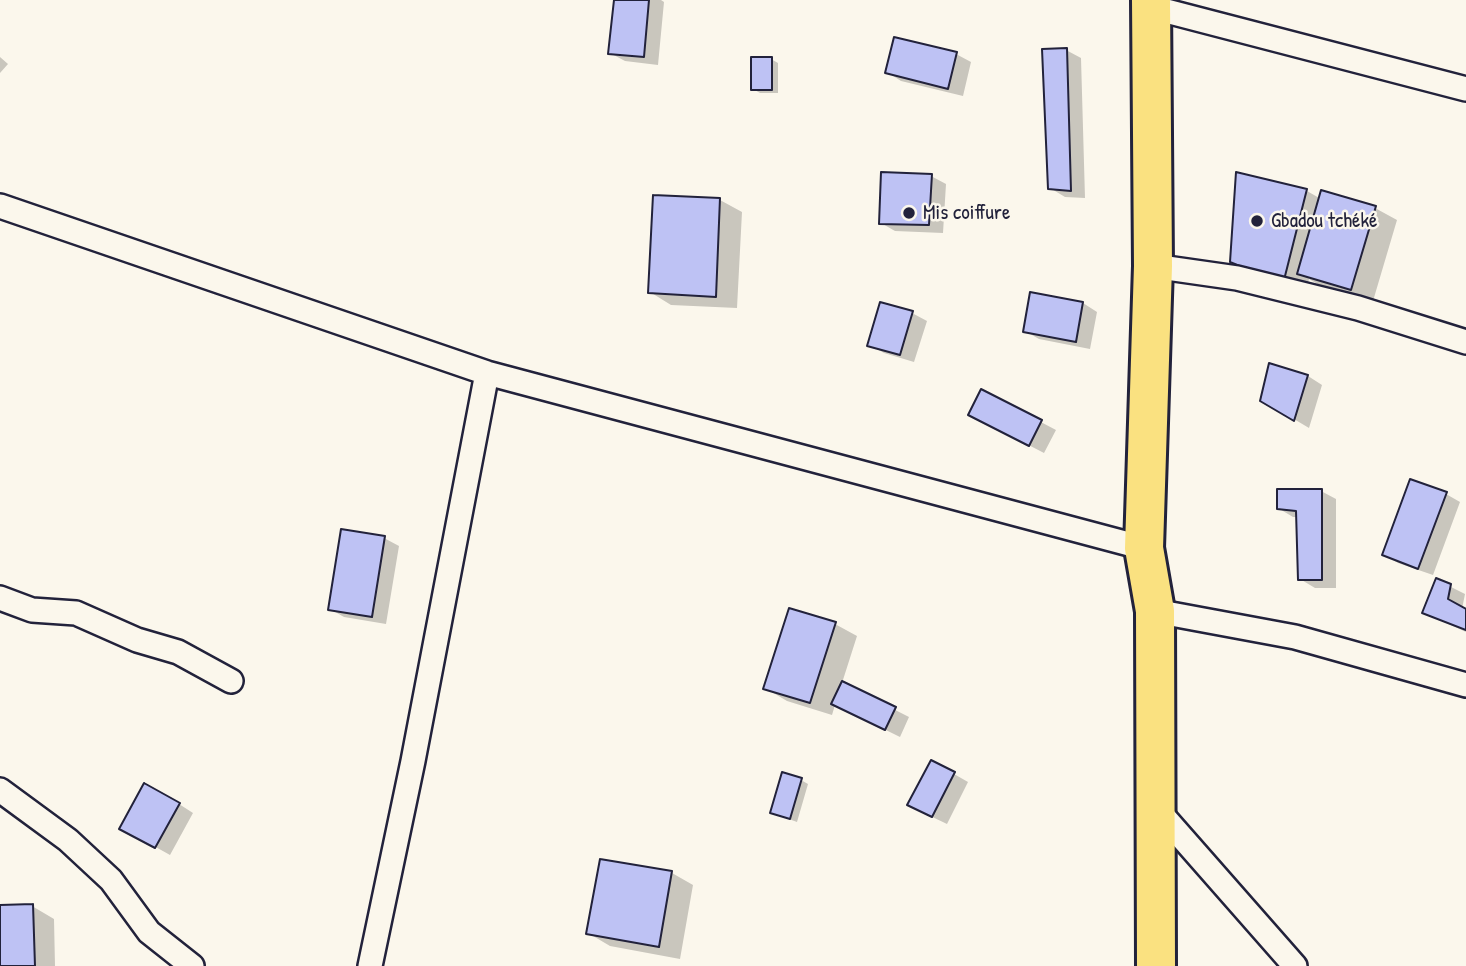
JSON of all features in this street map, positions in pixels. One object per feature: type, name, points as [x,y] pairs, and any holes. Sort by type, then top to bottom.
[{"type":"highway","points":[[1151,4],[1153,266],[1144,548],[1155,611],[1156,966]]},
{"type":"street","points":[[1151,4],[1466,89]]},
{"type":"street","points":[[0,206],[487,373],[1144,548]]},
{"type":"street","points":[[1153,266],[1237,278],[1358,308],[1466,342]]},
{"type":"street","points":[[370,966],[413,761],[487,373]]},
{"type":"street","points":[[0,598],[32,610],[76,613],[137,640],[178,652],[231,681]]},
{"type":"street","points":[[1155,611],[1295,636],[1466,685]]},
{"type":"street","points":[[0,790],[68,840],[103,872],[149,932],[192,966]]},
{"type":"street","points":[[1157,810],[1295,966]]},
{"type":"building","points":[[614,0],[649,0],[644,57],[608,54]]},
{"type":"building","points":[[894,37],[957,52],[948,89],[885,73]]},
{"type":"building","points":[[1067,48],[1071,191],[1048,189],[1042,49]]},
{"type":"building","points":[[751,57],[772,57],[772,90],[751,90]]},
{"type":"building","points":[[881,172],[932,174],[929,225],[879,224]]},
{"type":"building","points":[[1236,172],[1307,189],[1283,284],[1230,262]]},
{"type":"building","points":[[1321,190],[1376,206],[1351,290],[1297,274]]},
{"type":"building","points":[[653,195],[720,198],[716,297],[648,293]]},
{"type":"building","points":[[1030,292],[1083,302],[1076,342],[1023,332]]},
{"type":"building","points":[[880,302],[913,311],[900,355],[867,346]]},
{"type":"building","points":[[1269,363],[1308,375],[1294,421],[1260,401]]},
{"type":"building","points":[[981,389],[1042,420],[1029,446],[968,415]]},
{"type":"building","points":[[1410,479],[1447,492],[1418,569],[1382,555]]},
{"type":"building","points":[[1277,489],[1322,489],[1322,580],[1298,580],[1296,511],[1277,509]]},
{"type":"building","points":[[341,529],[385,536],[372,617],[328,610]]},
{"type":"building","points":[[1436,578],[1451,584],[1448,599],[1466,609],[1466,630],[1422,613]]},
{"type":"building","points":[[789,608],[836,622],[810,703],[763,689]]},
{"type":"building","points":[[842,681],[896,707],[885,730],[831,704]]},
{"type":"building","points":[[931,760],[955,772],[932,817],[907,805]]},
{"type":"building","points":[[782,772],[802,778],[790,819],[770,813]]},
{"type":"building","points":[[144,783],[180,803],[155,848],[119,829]]},
{"type":"building","points":[[600,859],[672,871],[659,947],[586,934]]},
{"type":"building","points":[[33,904],[35,966],[0,966],[0,905]]},
{"type":"place","name":"Mis coiffure","points":[[909,213]]},
{"type":"place","name":"Gbadou tchéké","points":[[1257,221]]}]
